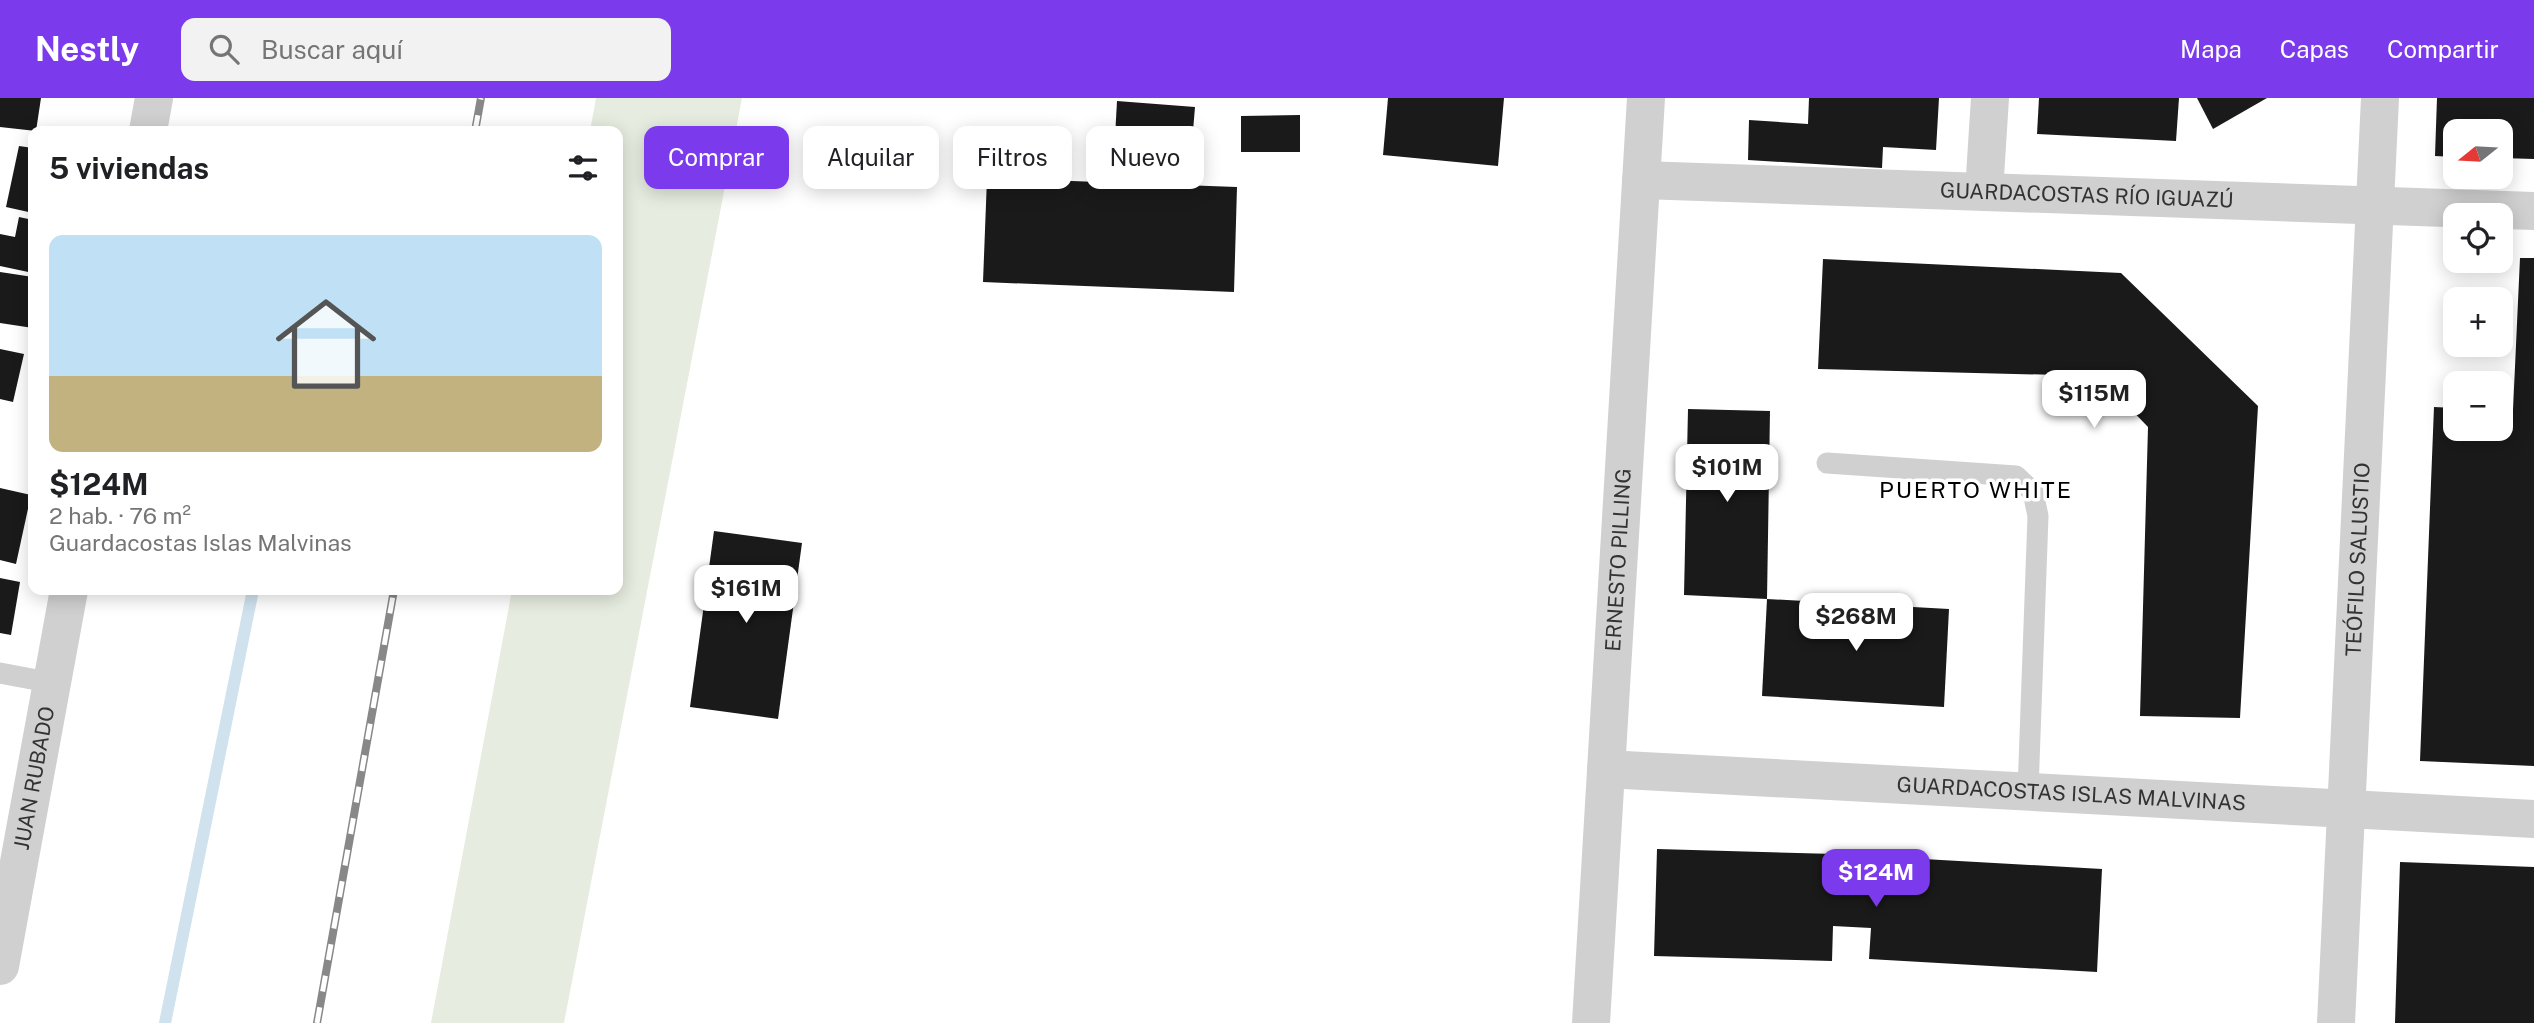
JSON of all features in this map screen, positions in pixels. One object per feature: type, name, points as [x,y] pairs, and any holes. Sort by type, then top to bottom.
[{"type":"street","points":[[149,126],[154,98]]},
{"type":"street","name":"ERNESTO PILLING","points":[[1591,1023],[1646,98]]},
{"type":"street","points":[[1984,192],[1990,98]]},
{"type":"street","name":"TEÓFILO SALUSTIO","points":[[2336,1023],[2380,98]]},
{"type":"street","name":"GUARDACOSTAS RÍO IGUAZÚ","points":[[1641,180],[2534,211]]},
{"type":"street","name":"JUAN RUBADO","points":[[0,966],[68,595]]},
{"type":"street","name":"GUARDACOSTAS ISLAS MALVINAS","points":[[1606,769],[2534,819]]},
{"type":"lane","points":[[1827,463],[2017,476],[2033,492],[2038,516],[2028,791]]},
{"type":"lane","points":[[0,673],[53,683]]},
{"type":"shaded area","points":[[596,98],[742,98],[737,126],[644,126],[644,189],[724,189],[564,1023],[431,1023],[511,595],[623,595],[623,126],[591,126]]},
{"type":"building","points":[[0,98],[41,98],[37,126],[28,126],[28,130],[0,127]]},
{"type":"building","points":[[1388,98],[1504,98],[1498,166],[1383,155]]},
{"type":"building","points":[[1809,98],[1939,98],[1936,150],[1883,147],[1882,168],[1748,160],[1749,120],[1808,124]]},
{"type":"building","points":[[2039,98],[2179,98],[2176,141],[2037,134]]},
{"type":"building","points":[[2197,98],[2267,98],[2213,129]]},
{"type":"building","points":[[2437,98],[2534,98],[2534,159],[2513,158],[2513,119],[2443,119],[2443,156],[2435,156]]},
{"type":"building","points":[[1117,101],[1195,107],[1193,126],[1116,126]]},
{"type":"building","points":[[1300,115],[1300,152],[1241,152],[1241,116]]},
{"type":"building","points":[[19,146],[28,147],[28,212],[6,207]]},
{"type":"building","points":[[1072,181],[1086,182],[1086,189],[1237,187],[1234,292],[983,282],[987,189],[1072,189]]},
{"type":"building","points":[[19,217],[28,219],[28,272],[0,266],[0,234],[15,237]]},
{"type":"building","points":[[2520,258],[2534,258],[2534,766],[2420,761],[2434,407],[2443,407],[2443,441],[2513,441]]},
{"type":"building","points":[[1823,259],[2121,273],[2258,406],[2240,718],[2140,716],[2148,427],[2099,376],[1818,369]]},
{"type":"building","points":[[0,272],[28,276],[28,327],[0,323]]},
{"type":"building","points":[[0,349],[24,354],[13,402],[0,399]]},
{"type":"building","points":[[1688,409],[1770,411],[1767,599],[1684,595]]},
{"type":"building","points":[[0,488],[28,494],[28,509],[16,564],[0,560]]},
{"type":"building","points":[[714,531],[802,543],[778,719],[690,707]]},
{"type":"building","points":[[0,578],[20,582],[11,635],[0,633]]},
{"type":"building","points":[[1767,599],[1949,609],[1944,707],[1762,696]]},
{"type":"building","points":[[1657,849],[1835,854],[2102,869],[2097,972],[1869,959],[1871,928],[1833,926],[1832,961],[1654,956]]},
{"type":"building","points":[[2400,862],[2534,867],[2534,1023],[2395,1023]]},
{"type":"waterway","points":[[165,1023],[252,595]]},
{"type":"railway","points":[[476,126],[481,98]]},
{"type":"railway","points":[[317,1023],[393,595]]},
{"type":"district","name":"PUERTO WHITE","points":[[1976,490]]}]
